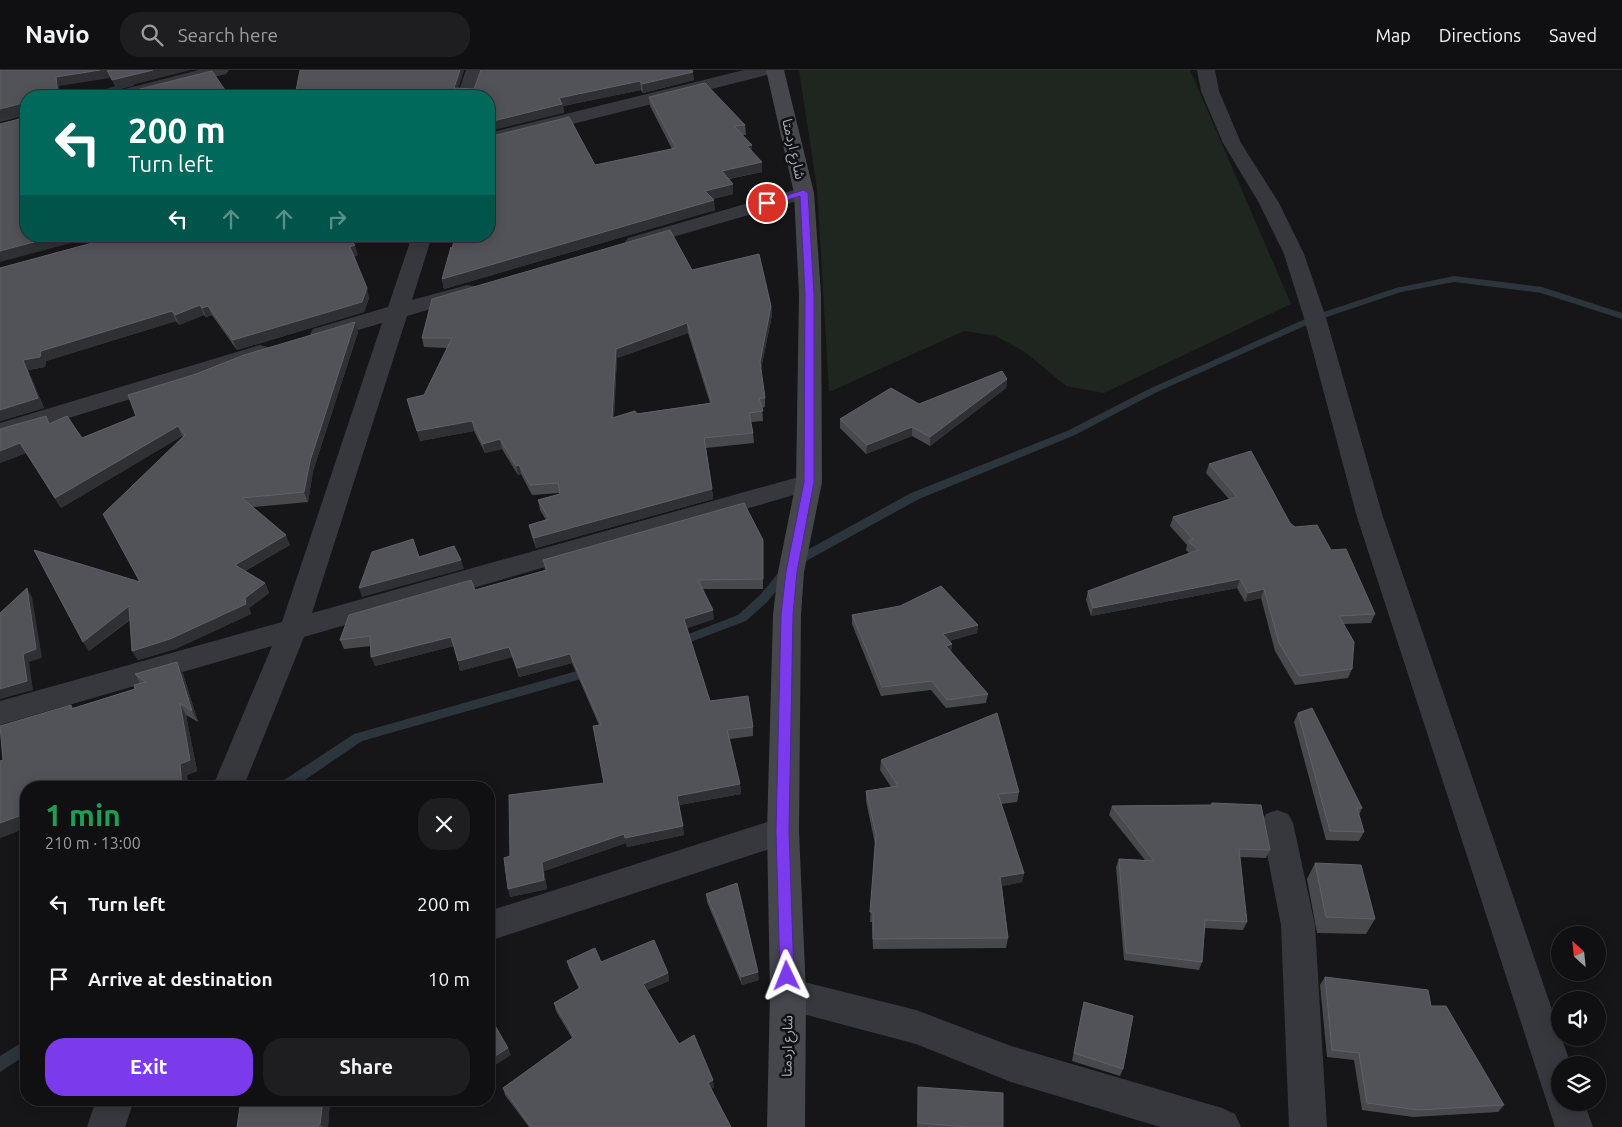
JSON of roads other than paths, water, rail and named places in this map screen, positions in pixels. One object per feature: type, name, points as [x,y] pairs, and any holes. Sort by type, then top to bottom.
[{"type":"main road","name":"شارع اردمتا","points":[[775,70],[804,193],[810,294],[809,482],[791,572],[787,615],[783,831],[788,994],[786,1127]]},
{"type":"street","points":[[142,90],[220,70]]},
{"type":"street","points":[[468,90],[475,70]]},
{"type":"street","points":[[495,138],[765,70]]},
{"type":"street","points":[[1206,70],[1210,91],[1232,143],[1269,202],[1294,254],[1316,318],[1370,517],[1551,1060]]},
{"type":"street","points":[[616,247],[804,193]]},
{"type":"street","points":[[230,781],[293,630],[400,310],[420,242]]},
{"type":"street","points":[[305,339],[484,286]]},
{"type":"street","points":[[0,431],[276,348]]},
{"type":"street","points":[[0,713],[809,482]]},
{"type":"street","points":[[1276,823],[1298,925],[1308,1127]]},
{"type":"street","points":[[495,924],[783,831]]},
{"type":"street","points":[[788,994],[916,1027],[1011,1064],[1222,1127]]},
{"type":"street","points":[[106,1127],[113,1106]]},
{"type":"street","points":[[1568,1111],[1574,1127]]},
{"type":"waterway","points":[[108,90],[130,84]]},
{"type":"waterway","points":[[0,120],[20,115]]},
{"type":"waterway","points":[[677,643],[742,618],[764,598],[793,563],[915,496],[1071,433],[1152,391],[1315,318],[1399,290],[1454,279],[1542,290],[1622,316]]},
{"type":"waterway","points":[[292,781],[358,737],[591,672]]},
{"type":"waterway","points":[[0,1065],[20,1051]]}]
